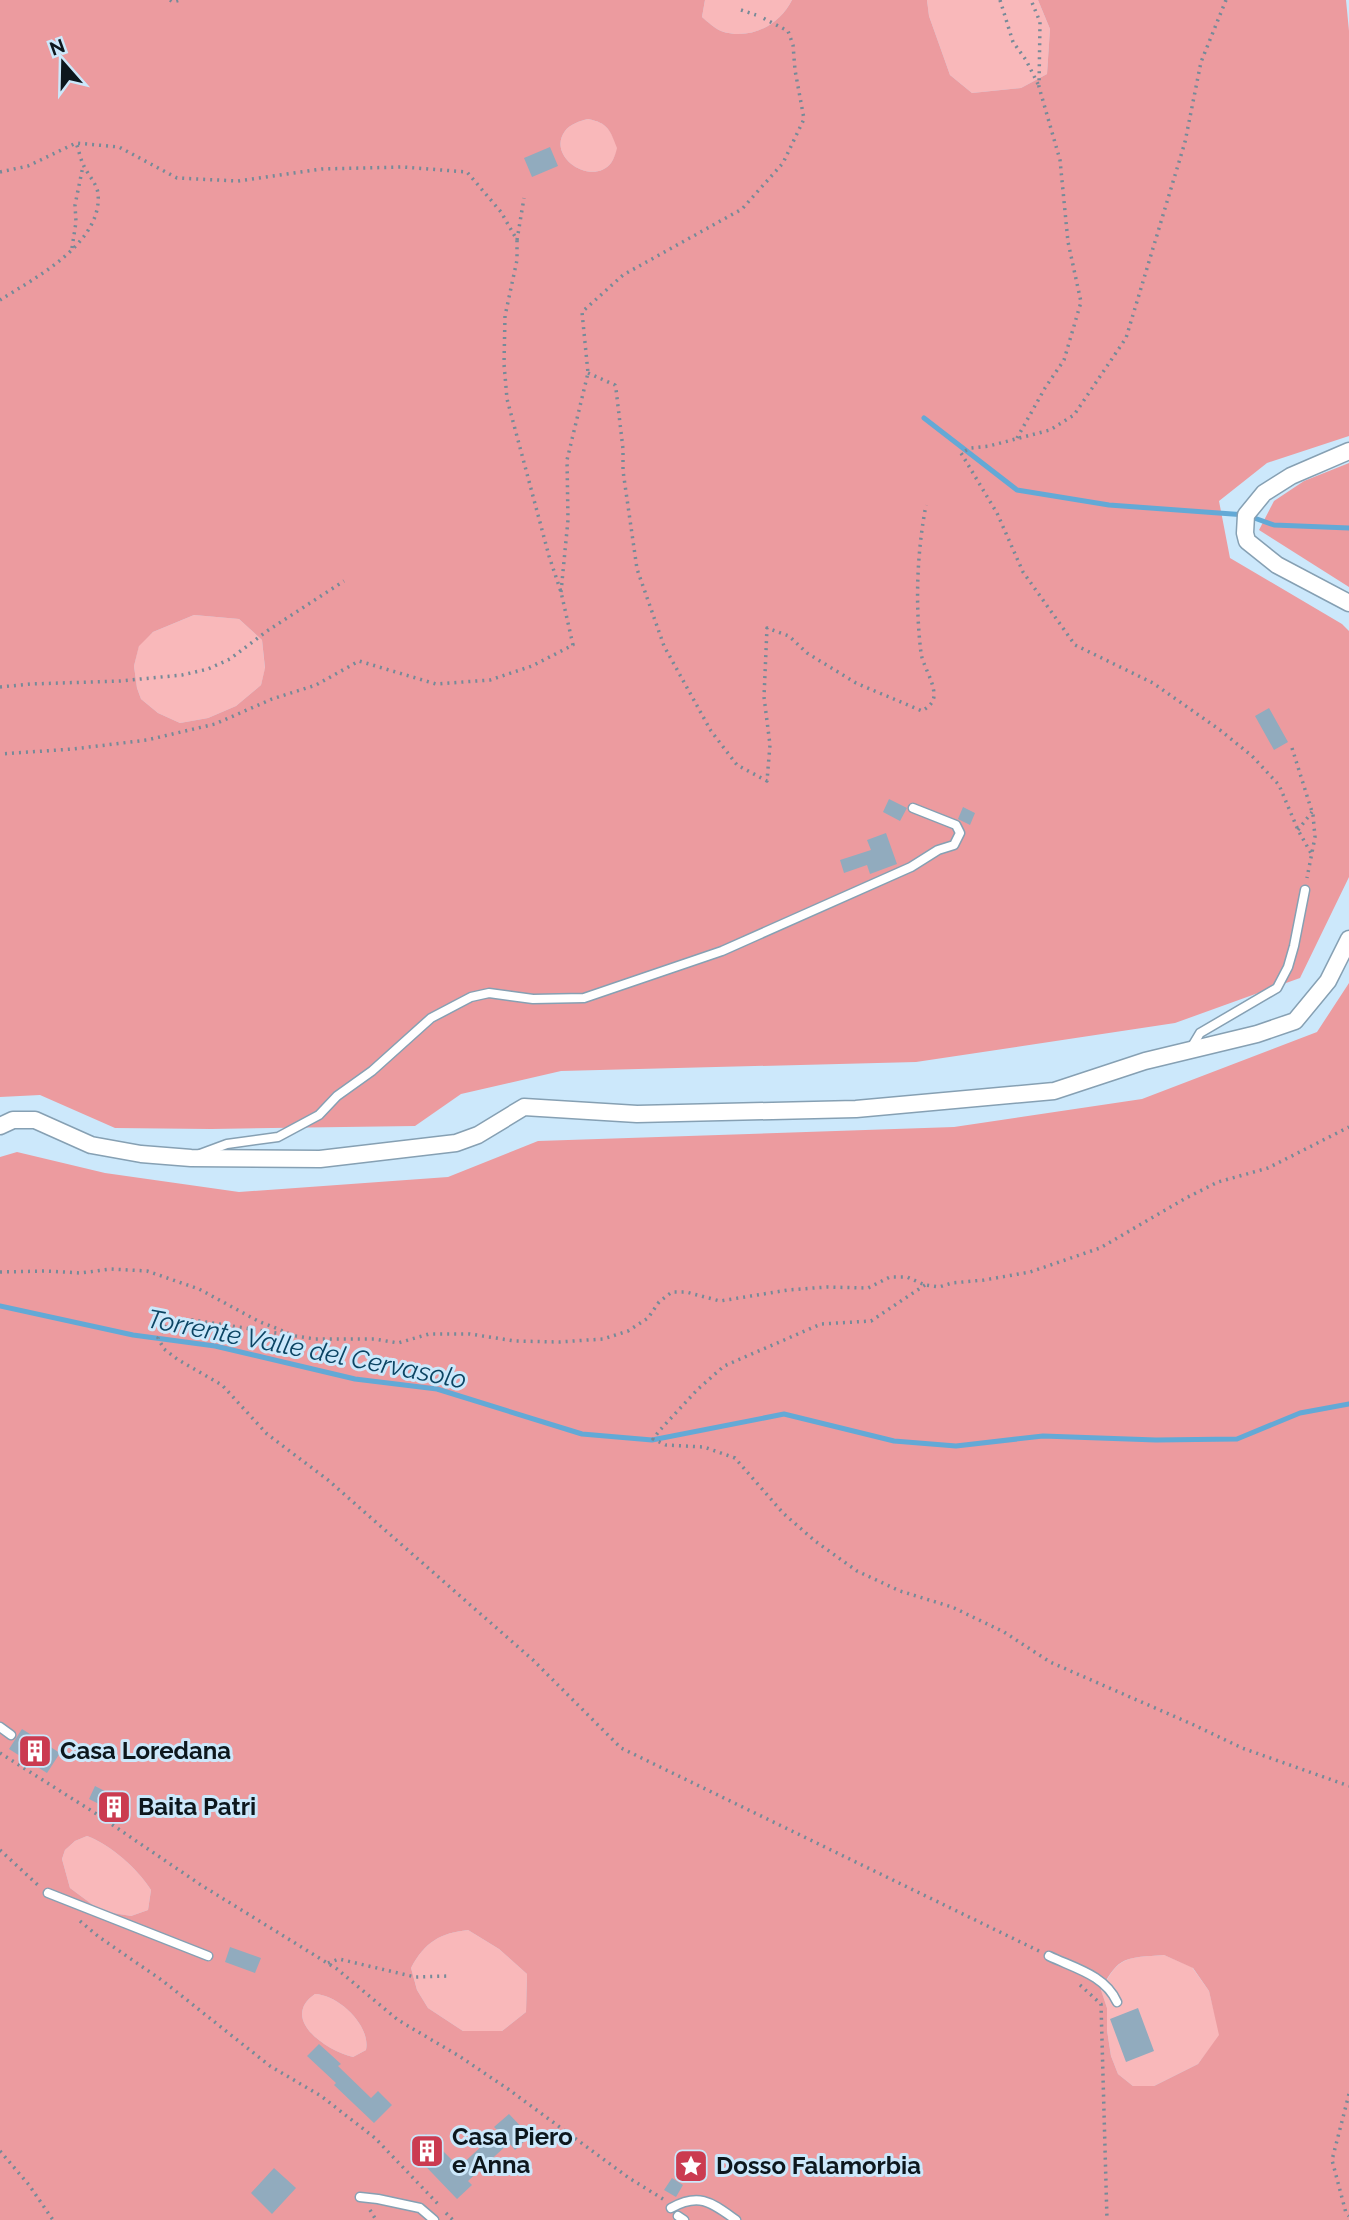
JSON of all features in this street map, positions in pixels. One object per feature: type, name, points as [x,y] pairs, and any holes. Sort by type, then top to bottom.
[{"type":"street","points":[[1349,452],[1291,476],[1264,493],[1246,515],[1245,533],[1247,541],[1277,565],[1349,603]]},
{"type":"street","points":[[0,1126],[13,1120],[35,1120],[92,1145],[118,1151],[191,1158],[320,1159],[456,1143],[478,1135],[524,1107],[637,1114],[856,1109],[1054,1091],[1145,1061],[1257,1034],[1295,1021],[1328,981],[1349,939]]},
{"type":"lane","points":[[191,1158],[227,1143],[278,1137],[319,1115],[337,1096],[372,1070],[431,1018],[471,996],[489,993],[533,999],[584,998],[722,951],[911,867],[938,850],[954,845],[960,833],[956,825],[913,808]]},
{"type":"lane","points":[[1189,1051],[1199,1033],[1277,988],[1288,967],[1305,890]]},
{"type":"lane","points":[[0,1727],[11,1735]]},
{"type":"lane","points":[[48,1893],[208,1956]]},
{"type":"lane","points":[[1049,1956],[1094,1976],[1105,1984],[1117,2002]]},
{"type":"lane","points":[[360,2197],[420,2208],[434,2220]]},
{"type":"lane","points":[[671,2208],[684,2201],[707,2200],[736,2220]]},
{"type":"path","points":[[170,0],[180,0]]},
{"type":"path","points":[[1000,0],[1013,42],[1039,87],[1060,160],[1068,242],[1081,302],[1065,360],[1045,388],[1017,438]]},
{"type":"path","points":[[1033,0],[1040,22],[1039,87]]},
{"type":"path","points":[[1226,0],[1201,62],[1185,142],[1126,338],[1074,415],[1049,430],[971,448],[961,453],[996,513],[1023,572],[1075,645],[1153,683],[1252,756],[1279,785],[1312,855]]},
{"type":"path","points":[[561,592],[568,520],[567,460],[588,373],[582,312],[623,275],[742,209],[783,163],[804,119],[793,45],[788,31],[741,10]]},
{"type":"path","points":[[0,300],[52,267],[94,223],[97,193],[83,166],[76,144]]},
{"type":"path","points":[[0,172],[28,166],[76,144],[119,147],[177,178],[238,181],[336,169],[403,167],[467,172],[501,212],[517,240]]},
{"type":"path","points":[[71,250],[76,222],[75,205],[83,166]]},
{"type":"path","points":[[0,754],[147,740],[215,724],[272,699],[316,685],[359,661],[436,684],[490,680],[532,666],[573,645],[508,399],[504,364],[505,316],[517,260],[517,240],[524,198]]},
{"type":"path","points":[[588,373],[615,385],[623,449],[622,471],[637,569],[664,646],[711,731],[737,765],[767,781],[770,745],[764,697],[767,628],[789,636],[807,653],[856,683],[922,712],[931,705],[934,694],[921,655],[917,573],[926,505]]},
{"type":"path","points":[[0,687],[149,679],[208,669],[230,659],[277,624],[344,581]]},
{"type":"path","points":[[1292,748],[1312,811],[1315,837],[1305,890]]},
{"type":"path","points":[[1298,830],[1312,811]]},
{"type":"path","points":[[1049,1956],[621,1748],[523,1651],[328,1480],[267,1434],[222,1385],[177,1359],[164,1349],[158,1338],[167,1324],[193,1321],[314,1339],[374,1339],[398,1343],[429,1334],[470,1334],[515,1341],[603,1339],[628,1331],[648,1318],[659,1302],[672,1292],[685,1292],[720,1301],[788,1290],[868,1288],[890,1277],[906,1277],[939,1287],[1030,1272],[1100,1248],[1207,1187],[1268,1168],[1349,1127]]},
{"type":"path","points":[[0,1272],[46,1270],[81,1273],[110,1269],[147,1271],[199,1289],[258,1321],[297,1336]]},
{"type":"path","points":[[925,1284],[871,1321],[821,1324],[724,1366],[697,1390],[653,1439],[666,1445],[704,1447],[736,1458],[783,1513],[815,1541],[857,1571],[900,1591],[952,1607],[1004,1632],[1050,1662],[1242,1748],[1349,1786]]},
{"type":"path","points":[[0,1753],[201,1885],[328,1963],[398,2020],[508,2089],[629,2178],[667,2201],[671,2208]]},
{"type":"path","points":[[0,1850],[48,1893]]},
{"type":"path","points":[[79,1920],[163,1981],[270,2066],[321,2096],[375,2138],[453,2220]]},
{"type":"path","points":[[328,1963],[339,1959],[415,1977],[449,1976]]},
{"type":"path","points":[[1075,1980],[1101,2004],[1107,2220]]},
{"type":"path","points":[[1349,2094],[1332,2160],[1349,2216]]},
{"type":"path","points":[[0,2151],[29,2185],[53,2220]]},
{"type":"shaded area","points":[[0,0],[705,0],[702,17],[721,31],[742,34],[771,24],[792,0],[927,0],[929,16],[950,75],[972,93],[1021,88],[1047,74],[1050,29],[1038,0],[1346,0],[1349,31],[1349,436],[1267,463],[1219,501],[1230,558],[1342,624],[1349,631],[1349,877],[1300,978],[1175,1023],[916,1062],[561,1071],[461,1094],[415,1126],[115,1128],[40,1095],[0,1097]],"holes":[[[588,119],[607,128],[617,148],[611,163],[603,170],[593,172],[574,166],[566,159],[561,141],[565,131],[572,125]],[[194,615],[239,619],[262,640],[265,668],[261,685],[236,706],[208,718],[180,723],[158,713],[141,699],[134,666],[139,646],[153,632]]]},
{"type":"shaded area","points":[[705,0],[792,0],[771,24],[752,32],[732,34],[713,27],[702,17]]},
{"type":"shaded area","points":[[927,0],[1038,0],[1050,29],[1047,74],[1021,88],[972,93],[950,75],[929,16]]},
{"type":"shaded area","points":[[588,119],[608,128],[618,148],[611,163],[603,170],[593,172],[574,166],[566,159],[561,141],[565,131],[572,125]]},
{"type":"shaded area","points":[[1349,463],[1349,587],[1259,530],[1274,501],[1304,481]]},
{"type":"shaded area","points":[[194,615],[239,619],[262,640],[265,669],[261,685],[236,706],[208,718],[180,723],[158,713],[141,699],[134,666],[139,645],[153,632]]},
{"type":"shaded area","points":[[1349,983],[1349,2220],[0,2220],[0,1157],[17,1152],[105,1173],[239,1192],[448,1177],[538,1141],[954,1127],[1142,1099],[1317,1032]],"holes":[[[87,1836],[96,1840],[131,1866],[151,1890],[148,1910],[131,1916],[101,1911],[70,1888],[62,1859],[65,1850],[75,1841]],[[468,1930],[499,1949],[527,1974],[526,2012],[502,2031],[463,2031],[428,2008],[417,1990],[411,1968],[416,1959],[434,1940]],[[1164,1955],[1193,1968],[1209,1991],[1219,2035],[1198,2064],[1154,2086],[1133,2086],[1118,2074],[1111,2056],[1107,2008],[1101,1990],[1113,1970],[1132,1958]],[[315,1994],[343,2006],[364,2031],[366,2050],[353,2057],[320,2041],[304,2023],[302,2014],[305,2004]]]},
{"type":"shaded area","points":[[87,1836],[123,1858],[139,1874],[151,1890],[148,1910],[131,1916],[101,1911],[70,1888],[62,1859],[65,1850],[75,1841]]},
{"type":"shaded area","points":[[468,1930],[499,1949],[527,1974],[526,2012],[502,2031],[463,2031],[428,2008],[417,1990],[411,1968],[422,1952],[441,1936]]},
{"type":"shaded area","points":[[1164,1955],[1192,1967],[1209,1991],[1220,2035],[1198,2064],[1154,2086],[1133,2086],[1118,2074],[1111,2056],[1107,2008],[1101,1991],[1113,1971],[1125,1961]]},
{"type":"shaded area","points":[[315,1994],[334,2000],[351,2013],[364,2031],[366,2050],[353,2057],[342,2054],[311,2033],[302,2014],[305,2004]]},
{"type":"building","points":[[550,147],[558,166],[532,177],[524,158]]},
{"type":"building","points":[[1269,708],[1288,742],[1274,750],[1255,716]]},
{"type":"building","points":[[889,799],[907,808],[900,821],[883,812]]},
{"type":"building","points":[[963,807],[975,813],[970,825],[958,819]]},
{"type":"building","points":[[886,833],[897,864],[870,874],[867,865],[844,873],[840,860],[871,850],[867,840]]},
{"type":"building","name":"Casa Loredana","points":[[22,1729],[60,1753],[47,1773],[9,1749]]},
{"type":"building","name":"Baita Patri","points":[[95,1786],[126,1802],[119,1814],[89,1799]]},
{"type":"building","points":[[230,1947],[261,1958],[255,1973],[225,1962]]},
{"type":"building","points":[[1138,2008],[1154,2051],[1126,2062],[1110,2019]]},
{"type":"building","points":[[319,2044],[371,2098],[378,2091],[392,2105],[374,2123],[307,2056]]},
{"type":"building","points":[[509,2114],[530,2136],[515,2150],[509,2143],[468,2181],[472,2185],[457,2199],[410,2150],[426,2134],[459,2167],[498,2131],[494,2127]]},
{"type":"building","points":[[274,2168],[296,2188],[272,2214],[251,2193]]},
{"type":"building","points":[[672,2178],[683,2185],[676,2197],[664,2190]]},
{"type":"waterway","points":[[924,418],[1017,490],[1109,505],[1246,515],[1274,525],[1349,528]]},
{"type":"waterway","name":"Torrente Valle del Cervasolo","points":[[0,1306],[133,1335],[215,1346],[355,1379],[437,1389],[582,1434],[652,1440],[784,1414],[894,1441],[956,1446],[1043,1436],[1156,1440],[1237,1439],[1300,1413],[1349,1404]]},
{"type":"place","name":"Casa Loredana","points":[[35,1751]]},
{"type":"place","name":"Baita Patri","points":[[114,1807]]},
{"type":"place","name":"Casa Piero e Anna","points":[[427,2151]]},
{"type":"place","name":"Dosso Falamorbia","points":[[691,2166]]}]
